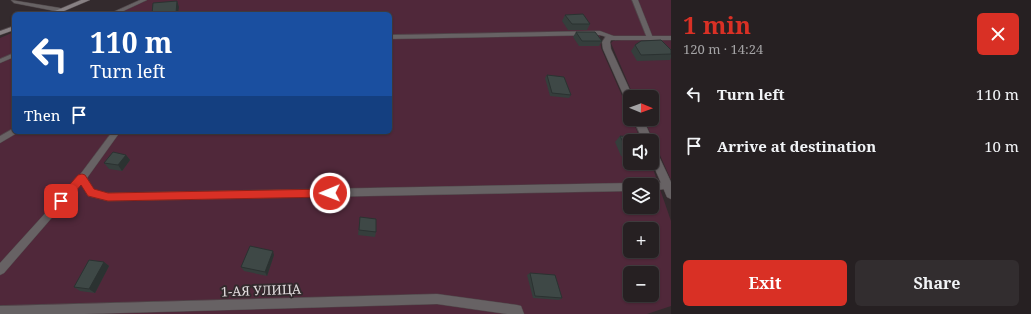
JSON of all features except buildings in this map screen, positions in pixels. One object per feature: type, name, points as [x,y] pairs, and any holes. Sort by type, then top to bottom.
[{"type":"main road","points":[[56,12],[87,0]]},
{"type":"main road","points":[[0,33],[12,29]]},
{"type":"street","points":[[625,90],[607,49],[606,42],[609,38],[671,38]]},
{"type":"street","points":[[659,167],[669,190]]},
{"type":"lane","points":[[14,0],[25,4],[60,10]]},
{"type":"lane","points":[[117,12],[144,0]]},
{"type":"lane","points":[[635,0],[650,38]]},
{"type":"lane","points":[[392,37],[600,33],[616,38]]},
{"type":"lane","points":[[0,61],[12,56]]},
{"type":"lane","points":[[0,140],[12,132]]},
{"type":"lane","points":[[0,270],[82,178],[115,134]]},
{"type":"lane","points":[[82,178],[91,193],[108,197],[623,187]]},
{"type":"lane","points":[[659,188],[669,190]]},
{"type":"lane","name":"1-АЯ УЛИЦА","points":[[0,311],[437,299],[517,310],[519,314]]},
{"type":"shaded area","points":[[147,0],[671,0],[671,36],[600,36],[601,48],[623,98],[623,126],[635,126],[638,134],[623,134],[623,170],[653,170],[656,178],[623,178],[623,214],[659,214],[659,186],[671,221],[671,306],[647,314],[0,314],[0,38],[12,33],[12,134],[392,134],[392,12],[119,12]]},
{"type":"shaded area","points":[[671,40],[671,180],[659,153],[659,134],[651,134],[647,126],[659,126],[659,90],[631,90],[611,43],[613,41]]},
{"type":"route","points":[[61,201],[82,178],[91,193],[108,197],[330,193]]}]
